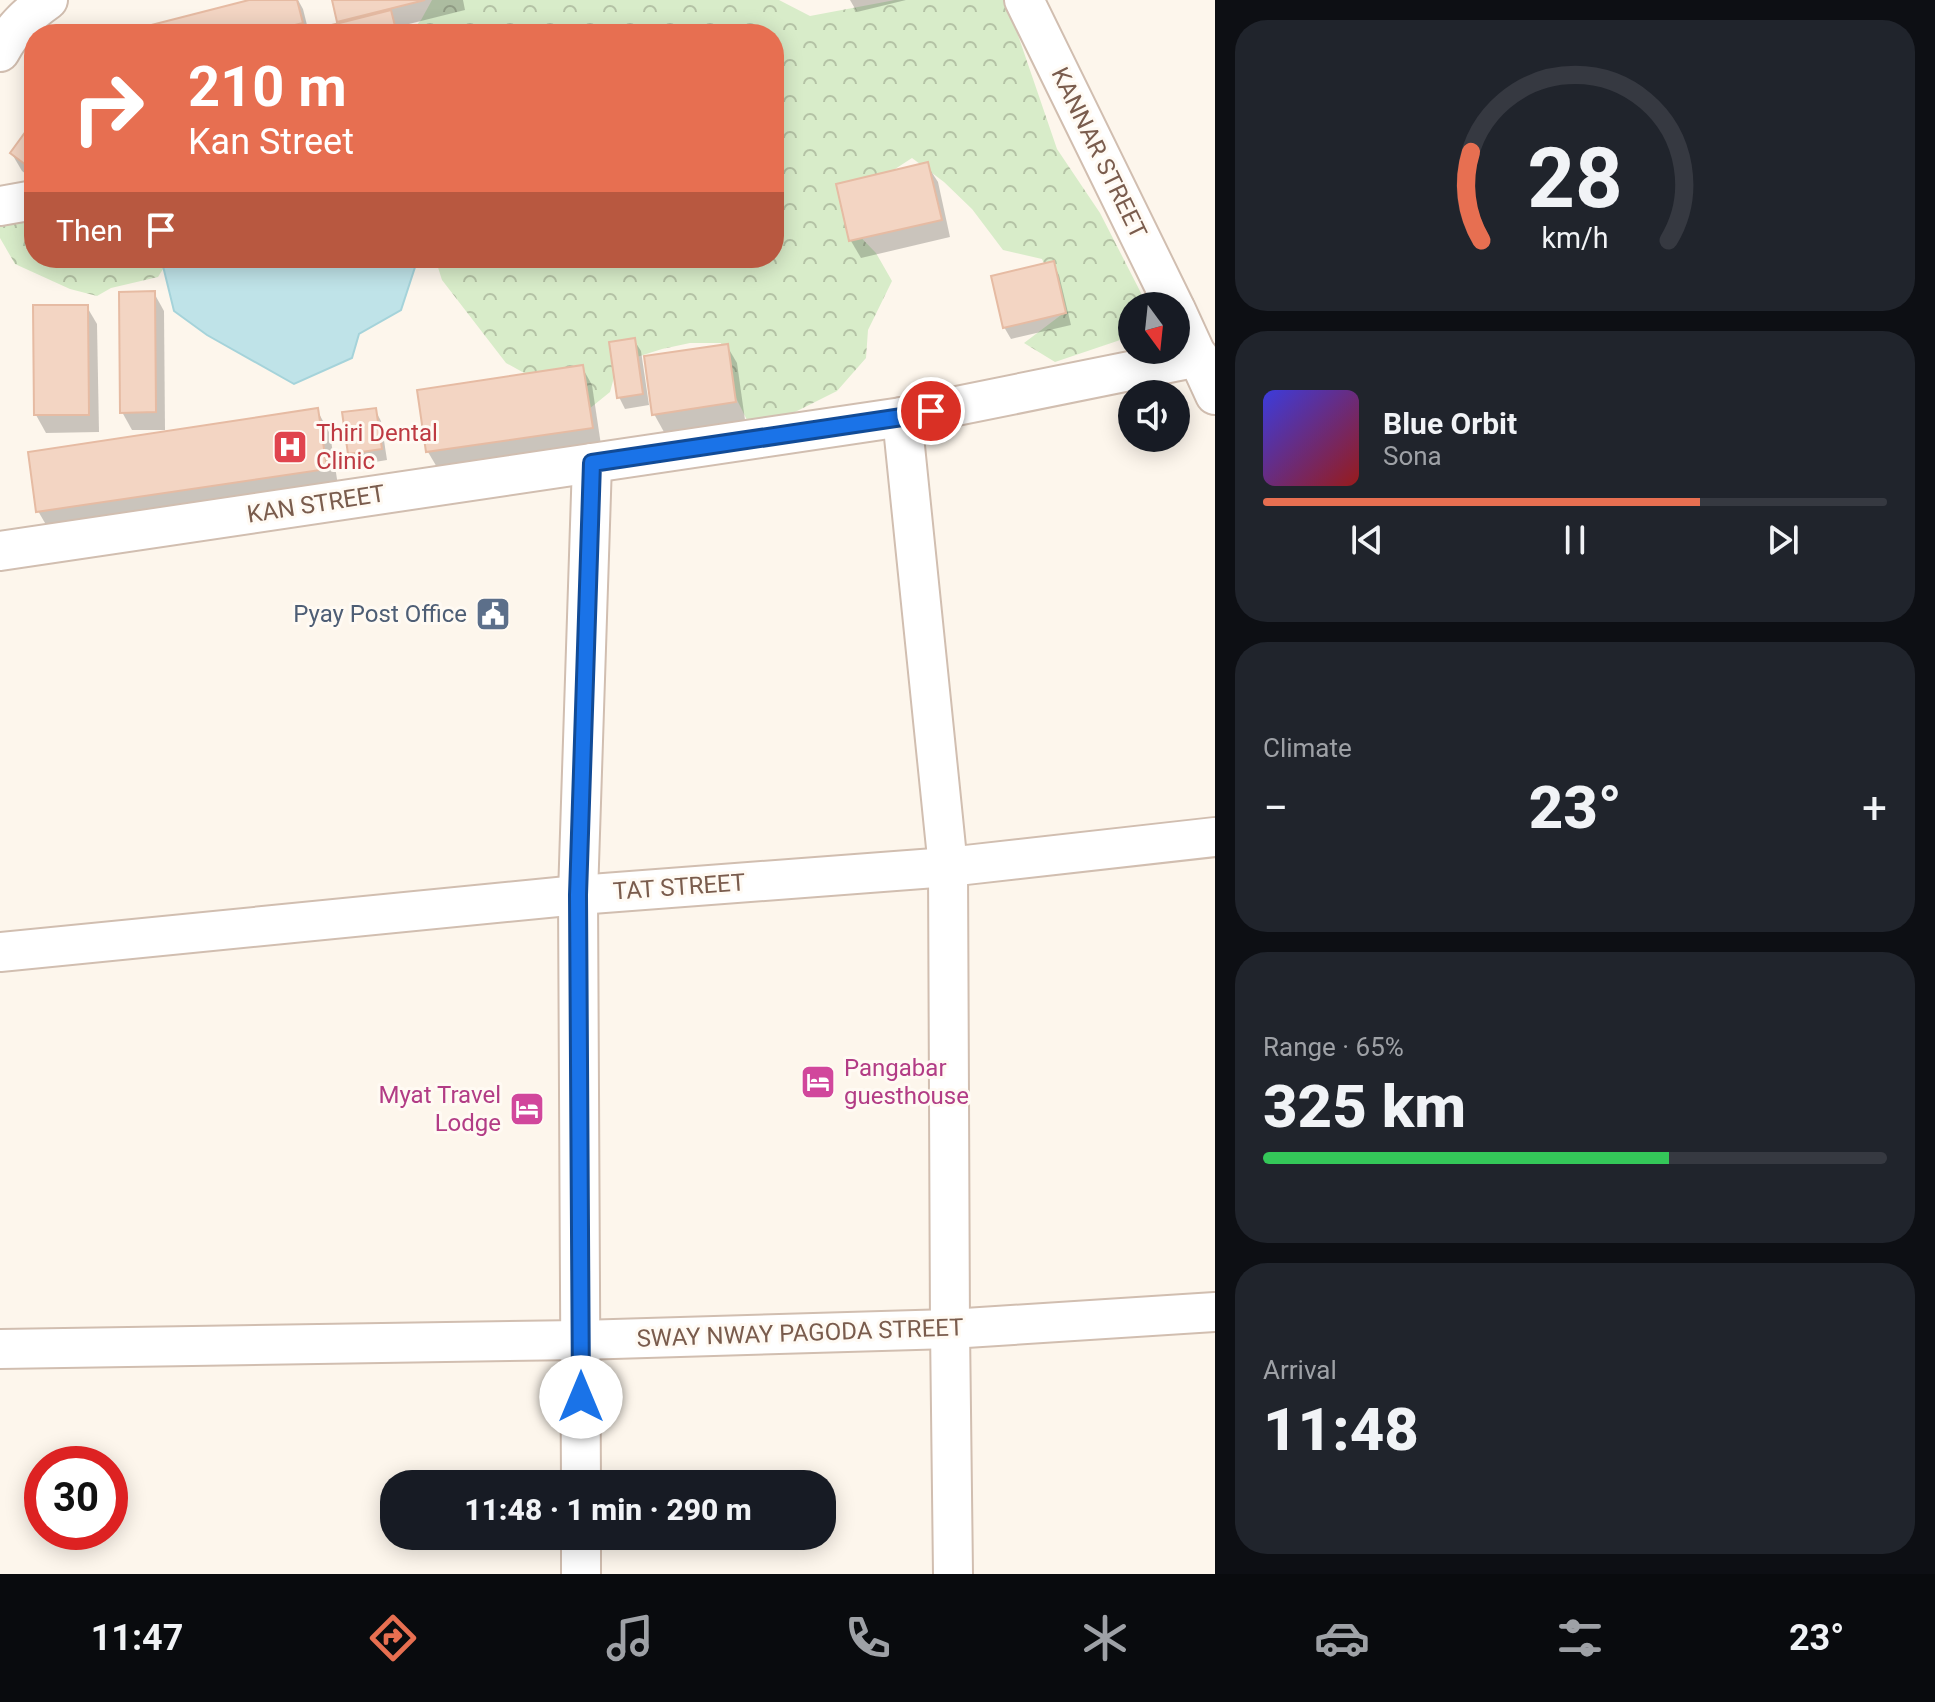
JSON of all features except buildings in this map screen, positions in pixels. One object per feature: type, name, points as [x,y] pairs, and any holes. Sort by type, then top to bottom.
[{"type":"street","points":[[0,52],[25,17],[48,0]]},
{"type":"street","name":"KANNAR STREET","points":[[1024,0],[1167,292]]},
{"type":"street","points":[[0,206],[24,202]]},
{"type":"street","name":"KANNAR STREET","points":[[1190,339],[1215,395]]},
{"type":"street","name":"KAN STREET","points":[[0,551],[902,417],[1199,357]]},
{"type":"street","points":[[902,417],[948,867],[953,1574]]},
{"type":"street","points":[[581,1470],[578,895],[592,463]]},
{"type":"street","name":"TAT STREET","points":[[0,952],[578,895],[948,867],[1215,837]]},
{"type":"street","name":"SWAY NWAY PAGODA STREET","points":[[0,1349],[580,1340],[950,1329],[1215,1312]]},
{"type":"street","points":[[581,1550],[581,1574]]},
{"type":"green space","points":[[432,0],[779,0],[810,16],[895,0],[1006,0],[1057,149],[1100,213],[1140,292],[1118,292],[1118,341],[1055,362],[1024,343],[1065,312],[1042,259],[1003,250],[972,209],[944,182],[912,158],[872,184],[843,219],[876,253],[892,281],[868,330],[866,358],[837,391],[787,416],[749,424],[732,390],[721,343],[690,343],[618,363],[610,392],[589,409],[506,363],[442,280],[438,268],[784,268],[784,24],[418,24]]},
{"type":"green space","points":[[24,189],[24,268],[164,268],[158,277],[111,288],[97,296],[70,289],[15,264],[0,238],[0,203]]},
{"type":"water","points":[[163,268],[415,268],[401,310],[359,334],[352,358],[294,384],[207,335],[174,311]]},
{"type":"place","name":"Thiri Dental Clinic","points":[[290,447]]},
{"type":"place","name":"Pyay Post Office","points":[[493,614]]},
{"type":"place","name":"Pangabar guesthouse","points":[[818,1082]]},
{"type":"place","name":"Myat Travel Lodge","points":[[527,1109]]},
{"type":"route","points":[[581,1397],[578,895],[592,463],[931,411]]}]
